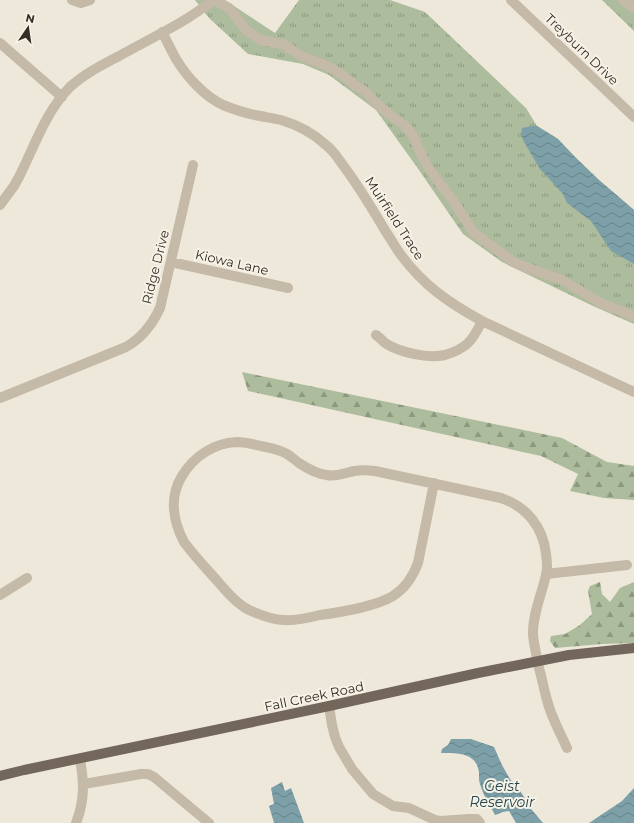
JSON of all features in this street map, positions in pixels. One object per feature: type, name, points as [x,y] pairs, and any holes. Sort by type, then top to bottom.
[{"type":"main road","name":"Fall Creek Road","points":[[0,776],[478,673],[569,655],[634,648]]},
{"type":"street","points":[[72,0],[81,3],[90,0]]},
{"type":"street","name":"Treyburn Drive","points":[[511,0],[634,117]]},
{"type":"street","points":[[623,0],[634,8]]},
{"type":"street","points":[[0,205],[14,186],[48,119],[70,87],[96,68],[194,14],[210,1],[229,8],[247,31],[261,40],[283,44],[301,56],[325,65],[345,77],[366,92],[379,105],[404,125],[416,142],[428,169],[456,204],[473,232],[486,242],[515,263],[562,280],[603,304],[634,317]]},
{"type":"street","name":"Muirfield Trace","points":[[162,32],[176,59],[186,74],[198,87],[210,96],[222,104],[235,109],[254,115],[280,120],[296,126],[314,135],[328,146],[355,181],[400,254],[411,268],[441,296],[460,309],[482,321],[634,392]]},
{"type":"street","points":[[0,43],[62,97]]},
{"type":"street","name":"Ridge Drive","points":[[0,398],[126,348],[146,332],[158,312],[193,165]]},
{"type":"street","name":"Kiowa Lane","points":[[171,262],[288,288]]},
{"type":"street","points":[[376,335],[396,349],[431,356],[445,355],[457,351],[468,344],[482,321]]},
{"type":"street","points":[[434,484],[418,563],[407,584],[393,596],[380,602],[335,613],[296,620],[274,619],[262,616],[239,604],[184,542],[179,533],[174,507],[175,494],[179,480],[197,457],[212,448],[238,442],[276,449],[288,454],[309,470],[329,476],[355,471],[375,471],[501,498],[508,501],[527,513],[535,522],[544,540],[547,562],[546,574],[533,633],[547,701],[567,748]]},
{"type":"street","points":[[546,574],[627,565]]},
{"type":"street","points":[[0,595],[27,578]]},
{"type":"street","points":[[329,706],[335,737],[348,763],[373,794],[393,806],[409,808],[440,822],[470,819],[477,820],[480,823]]},
{"type":"street","points":[[76,823],[82,804],[84,784],[80,759]]},
{"type":"street","points":[[84,784],[140,774],[148,774],[154,777],[209,823]]},
{"type":"green space","points":[[195,0],[225,0],[275,33],[299,0],[390,0],[425,12],[526,108],[537,126],[558,139],[599,180],[634,210],[634,324],[502,262],[463,234],[376,110],[329,75],[303,64],[248,54],[209,18]]},
{"type":"green space","points":[[602,0],[634,0],[634,31]]},
{"type":"green space","points":[[242,372],[562,438],[607,462],[634,466],[634,500],[604,498],[570,491],[578,474],[541,456],[248,391]]},
{"type":"green space","points":[[600,582],[602,594],[610,602],[620,588],[634,582],[634,643],[555,648],[550,641],[551,636],[565,634],[580,625],[592,614],[588,591],[590,586]]},
{"type":"water","points":[[537,126],[558,139],[599,180],[634,210],[634,264],[611,251],[591,221],[567,203],[563,194],[540,169],[521,134],[522,128]]},
{"type":"water","name":"Geist Reservoir","points":[[451,739],[471,739],[494,747],[510,779],[519,789],[532,810],[543,823],[516,823],[509,811],[495,815],[481,788],[479,782],[479,770],[476,763],[468,756],[463,754],[441,753],[442,749],[448,745]]},
{"type":"water","points":[[282,782],[285,791],[291,788],[304,823],[274,823],[269,806],[274,804],[271,788]]},
{"type":"water","points":[[634,788],[634,823],[589,823],[622,801]]}]
